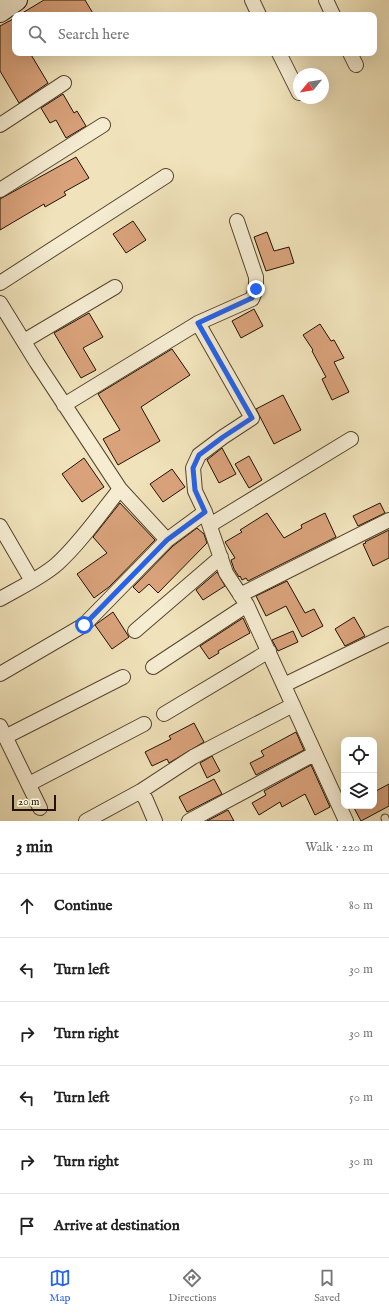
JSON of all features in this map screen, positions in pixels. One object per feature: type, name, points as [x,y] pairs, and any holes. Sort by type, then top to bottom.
[{"type":"street","points":[[0,12],[17,0]]},
{"type":"street","points":[[252,0],[258,12]]},
{"type":"street","points":[[326,0],[332,12]]},
{"type":"street","points":[[280,56],[293,81]]},
{"type":"street","points":[[0,125],[64,83]]},
{"type":"street","points":[[0,190],[103,125]]},
{"type":"street","points":[[0,283],[166,176]]},
{"type":"street","points":[[64,405],[198,323],[252,298],[256,289],[256,277],[237,221]]},
{"type":"street","points":[[24,341],[115,287]]},
{"type":"street","points":[[0,303],[64,405],[120,489],[167,540]]},
{"type":"street","points":[[198,323],[252,418],[199,455],[193,468],[195,490],[207,518],[226,573],[244,600],[269,651],[294,705],[314,754],[346,821]]},
{"type":"street","points":[[0,674],[84,625],[167,540],[351,439]]},
{"type":"street","points":[[0,600],[32,581],[56,564],[84,535],[120,489]]},
{"type":"street","points":[[153,667],[244,600],[389,520]]},
{"type":"street","points":[[0,526],[32,581]]},
{"type":"street","points":[[135,631],[221,557]]},
{"type":"street","points":[[284,685],[389,634]]},
{"type":"street","points":[[164,714],[269,651]]},
{"type":"street","points":[[40,808],[3,731],[123,677]]},
{"type":"street","points":[[86,821],[141,790],[193,757],[294,705]]},
{"type":"street","points":[[29,784],[144,724]]},
{"type":"street","points":[[189,821],[314,754]]},
{"type":"street","points":[[141,790],[155,821]]},
{"type":"building","points":[[44,0],[85,0],[92,12],[24,12]]},
{"type":"building","points":[[12,20],[12,56],[32,56],[48,83],[19,103],[0,71],[0,26]]},
{"type":"building","points":[[63,94],[74,113],[77,111],[86,126],[66,138],[56,120],[50,123],[41,108]]},
{"type":"building","points":[[76,157],[89,178],[64,192],[66,195],[45,207],[44,204],[0,230],[0,199]]},
{"type":"building","points":[[133,221],[146,240],[126,253],[113,234]]},
{"type":"building","points":[[267,232],[274,251],[289,247],[294,263],[266,271],[254,237]]},
{"type":"building","points":[[254,309],[263,326],[241,338],[232,321]]},
{"type":"building","points":[[89,313],[103,337],[83,348],[96,370],[81,378],[54,333]]},
{"type":"building","points":[[320,324],[331,341],[334,340],[344,358],[334,362],[349,392],[332,400],[322,379],[326,377],[312,351],[313,350],[303,335]]},
{"type":"building","points":[[172,349],[190,375],[141,407],[160,441],[118,465],[103,439],[120,430],[98,394]]},
{"type":"building","points":[[283,395],[301,430],[274,444],[256,409]]},
{"type":"building","points":[[222,448],[236,474],[219,483],[207,460]]},
{"type":"building","points":[[249,456],[262,480],[249,488],[235,464]]},
{"type":"building","points":[[84,458],[104,487],[82,502],[62,474]]},
{"type":"building","points":[[172,469],[185,487],[163,502],[150,484]]},
{"type":"building","points":[[120,503],[155,540],[109,587],[94,598],[77,574],[107,553],[93,537]]},
{"type":"building","points":[[380,503],[385,513],[358,526],[353,516]]},
{"type":"building","points":[[267,513],[284,538],[302,528],[301,525],[325,513],[336,537],[248,581],[246,578],[242,580],[234,569],[231,560],[235,558],[225,542],[242,532],[240,530]]},
{"type":"building","points":[[197,528],[204,534],[207,543],[158,593],[149,584],[139,593],[133,587],[173,546]]},
{"type":"building","points":[[389,530],[389,558],[373,566],[363,544]]},
{"type":"building","points":[[217,572],[225,586],[203,600],[196,590]]},
{"type":"building","points":[[287,581],[305,613],[314,609],[323,626],[302,637],[286,606],[266,616],[256,596]]},
{"type":"building","points":[[113,612],[129,637],[112,649],[95,625]]},
{"type":"building","points":[[354,617],[365,636],[345,646],[335,629]]},
{"type":"building","points":[[243,618],[250,633],[218,651],[219,653],[209,659],[200,646]]},
{"type":"building","points":[[293,631],[298,642],[278,651],[272,640]]},
{"type":"building","points":[[194,723],[204,742],[169,763],[167,759],[152,766],[145,752],[171,739],[169,736]]},
{"type":"building","points":[[296,732],[304,750],[256,775],[250,763],[264,756],[261,751]]},
{"type":"building","points":[[212,756],[220,771],[207,778],[200,763]]},
{"type":"building","points":[[311,765],[330,807],[315,815],[305,794],[282,807],[280,802],[259,815],[252,803],[266,795],[264,791]]},
{"type":"building","points":[[214,779],[222,794],[187,812],[179,797]]},
{"type":"building","points":[[389,784],[389,806],[361,821],[355,809],[377,809],[377,790]]},
{"type":"building","points":[[228,810],[234,821],[207,821]]},
{"type":"route","points":[[84,625],[167,540],[205,512],[195,490],[193,468],[199,455],[252,418],[198,323],[252,298],[256,289]]}]
